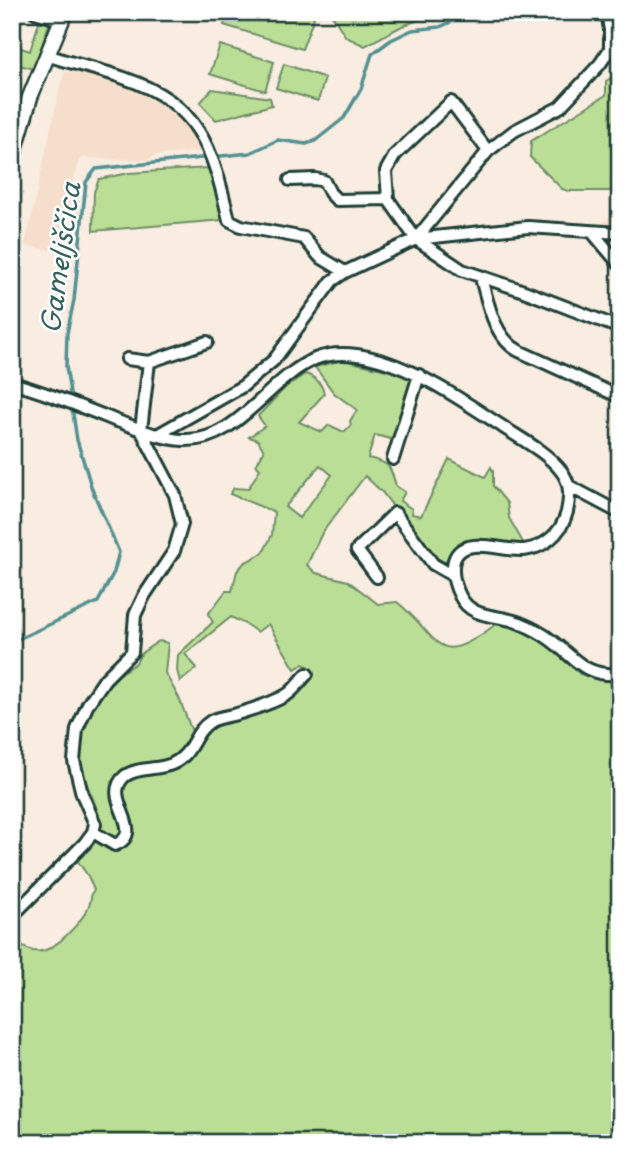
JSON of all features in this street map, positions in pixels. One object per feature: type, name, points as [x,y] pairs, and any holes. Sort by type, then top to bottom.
[{"type":"street","points":[[12,159],[30,97],[63,16],[36,12]]},
{"type":"street","points":[[416,239],[488,150],[514,131],[559,107],[600,64],[610,48],[607,12]]},
{"type":"street","points":[[47,55],[122,77],[170,99],[186,113],[207,146],[219,177],[229,220],[242,226],[304,237],[320,257],[345,272]]},
{"type":"street","points":[[488,150],[451,102],[395,155],[386,171],[388,199],[416,239],[462,270],[620,328]]},
{"type":"street","points":[[290,180],[324,181],[337,200],[388,199]]},
{"type":"street","points":[[157,435],[243,386],[274,360],[332,281],[345,272],[416,239],[528,227],[620,233]]},
{"type":"street","points":[[593,233],[620,265]]},
{"type":"street","points":[[481,278],[493,318],[506,343],[620,397]]},
{"type":"street","points":[[127,359],[149,362],[207,342]]},
{"type":"street","points":[[12,383],[141,430],[183,440],[204,438],[233,423],[295,371],[318,358],[345,355],[369,359],[419,375],[543,453],[562,472],[569,486],[565,520],[557,532],[536,548],[521,551],[473,546],[461,550],[455,557],[452,575],[462,600],[475,612],[518,622],[548,639],[584,669],[602,675],[620,674]]},
{"type":"street","points":[[12,916],[75,854],[93,832],[93,815],[82,794],[74,761],[77,729],[88,704],[105,679],[132,652],[135,615],[144,596],[174,551],[182,524],[175,495],[141,430],[149,362]]},
{"type":"street","points":[[393,458],[419,375]]},
{"type":"street","points":[[569,486],[620,513]]},
{"type":"street","points":[[377,577],[358,550],[395,513],[433,564],[452,575]]},
{"type":"street","points":[[93,832],[115,845],[123,841],[128,833],[128,822],[120,811],[116,794],[118,783],[128,774],[171,764],[188,754],[199,731],[213,720],[255,708],[288,694],[307,674]]},
{"type":"shaded area","points":[[65,71],[97,77],[143,92],[166,104],[182,116],[204,151],[157,155],[147,160],[81,158],[72,183],[65,252],[25,246]]},
{"type":"shaded area","points":[[620,120],[620,238],[602,237],[598,228],[609,217]]},
{"type":"green space","points":[[228,12],[316,12],[302,49],[224,25]]},
{"type":"green space","points":[[330,12],[458,12],[443,19],[424,18],[402,26],[365,46],[346,37]]},
{"type":"green space","points":[[40,19],[49,24],[34,69],[12,63],[12,45],[30,51]]},
{"type":"green space","points":[[220,45],[274,62],[265,91],[210,74]]},
{"type":"green space","points":[[284,64],[325,78],[318,101],[276,88]]},
{"type":"green space","points":[[620,73],[620,120],[612,191],[562,189],[530,157],[531,141],[606,95],[606,81]]},
{"type":"green space","points":[[212,89],[270,98],[272,105],[216,120],[200,103]]},
{"type":"green space","points":[[208,168],[223,220],[93,231],[94,192],[99,179],[129,173]]},
{"type":"green space","points":[[343,360],[412,376],[395,440],[375,435],[368,458],[388,466],[396,486],[405,492],[400,501],[412,509],[412,514],[421,516],[449,459],[485,477],[491,467],[493,486],[507,503],[509,518],[525,546],[479,540],[462,543],[454,548],[441,567],[382,492],[365,476],[322,533],[307,565],[316,573],[348,581],[378,604],[397,602],[432,637],[449,648],[461,646],[496,624],[515,627],[545,643],[580,674],[599,679],[620,679],[620,1143],[12,1143],[12,936],[26,949],[46,950],[60,941],[82,918],[94,890],[77,860],[93,845],[99,835],[100,823],[94,800],[83,777],[78,754],[81,732],[96,701],[119,675],[136,663],[143,652],[159,641],[168,643],[165,673],[179,698],[191,729],[223,724],[255,709],[285,689],[308,666],[303,664],[295,669],[268,624],[257,632],[231,617],[185,654],[197,668],[180,682],[177,670],[178,655],[213,622],[208,614],[226,591],[232,591],[237,571],[244,563],[263,553],[272,535],[274,512],[230,494],[234,488],[248,489],[260,469],[256,465],[264,451],[258,440],[249,437],[265,426],[258,416],[286,387],[305,374],[318,381],[324,394],[299,422],[322,432],[329,425],[344,432],[351,425],[350,421],[357,410],[334,393],[315,367]],"holes":[[[320,465],[332,475],[299,518],[285,507]]]},
{"type":"waterway","name":"Gameljščica","points":[[71,400],[66,366],[67,333],[74,300],[86,182],[96,169],[250,153],[278,140],[306,144],[315,141],[344,118],[361,89],[372,54],[391,40],[412,30],[440,27],[472,12]]},
{"type":"waterway","name":"Gameljščica","points":[[12,642],[98,602],[114,572],[119,552],[92,489],[77,440],[72,407]]}]
